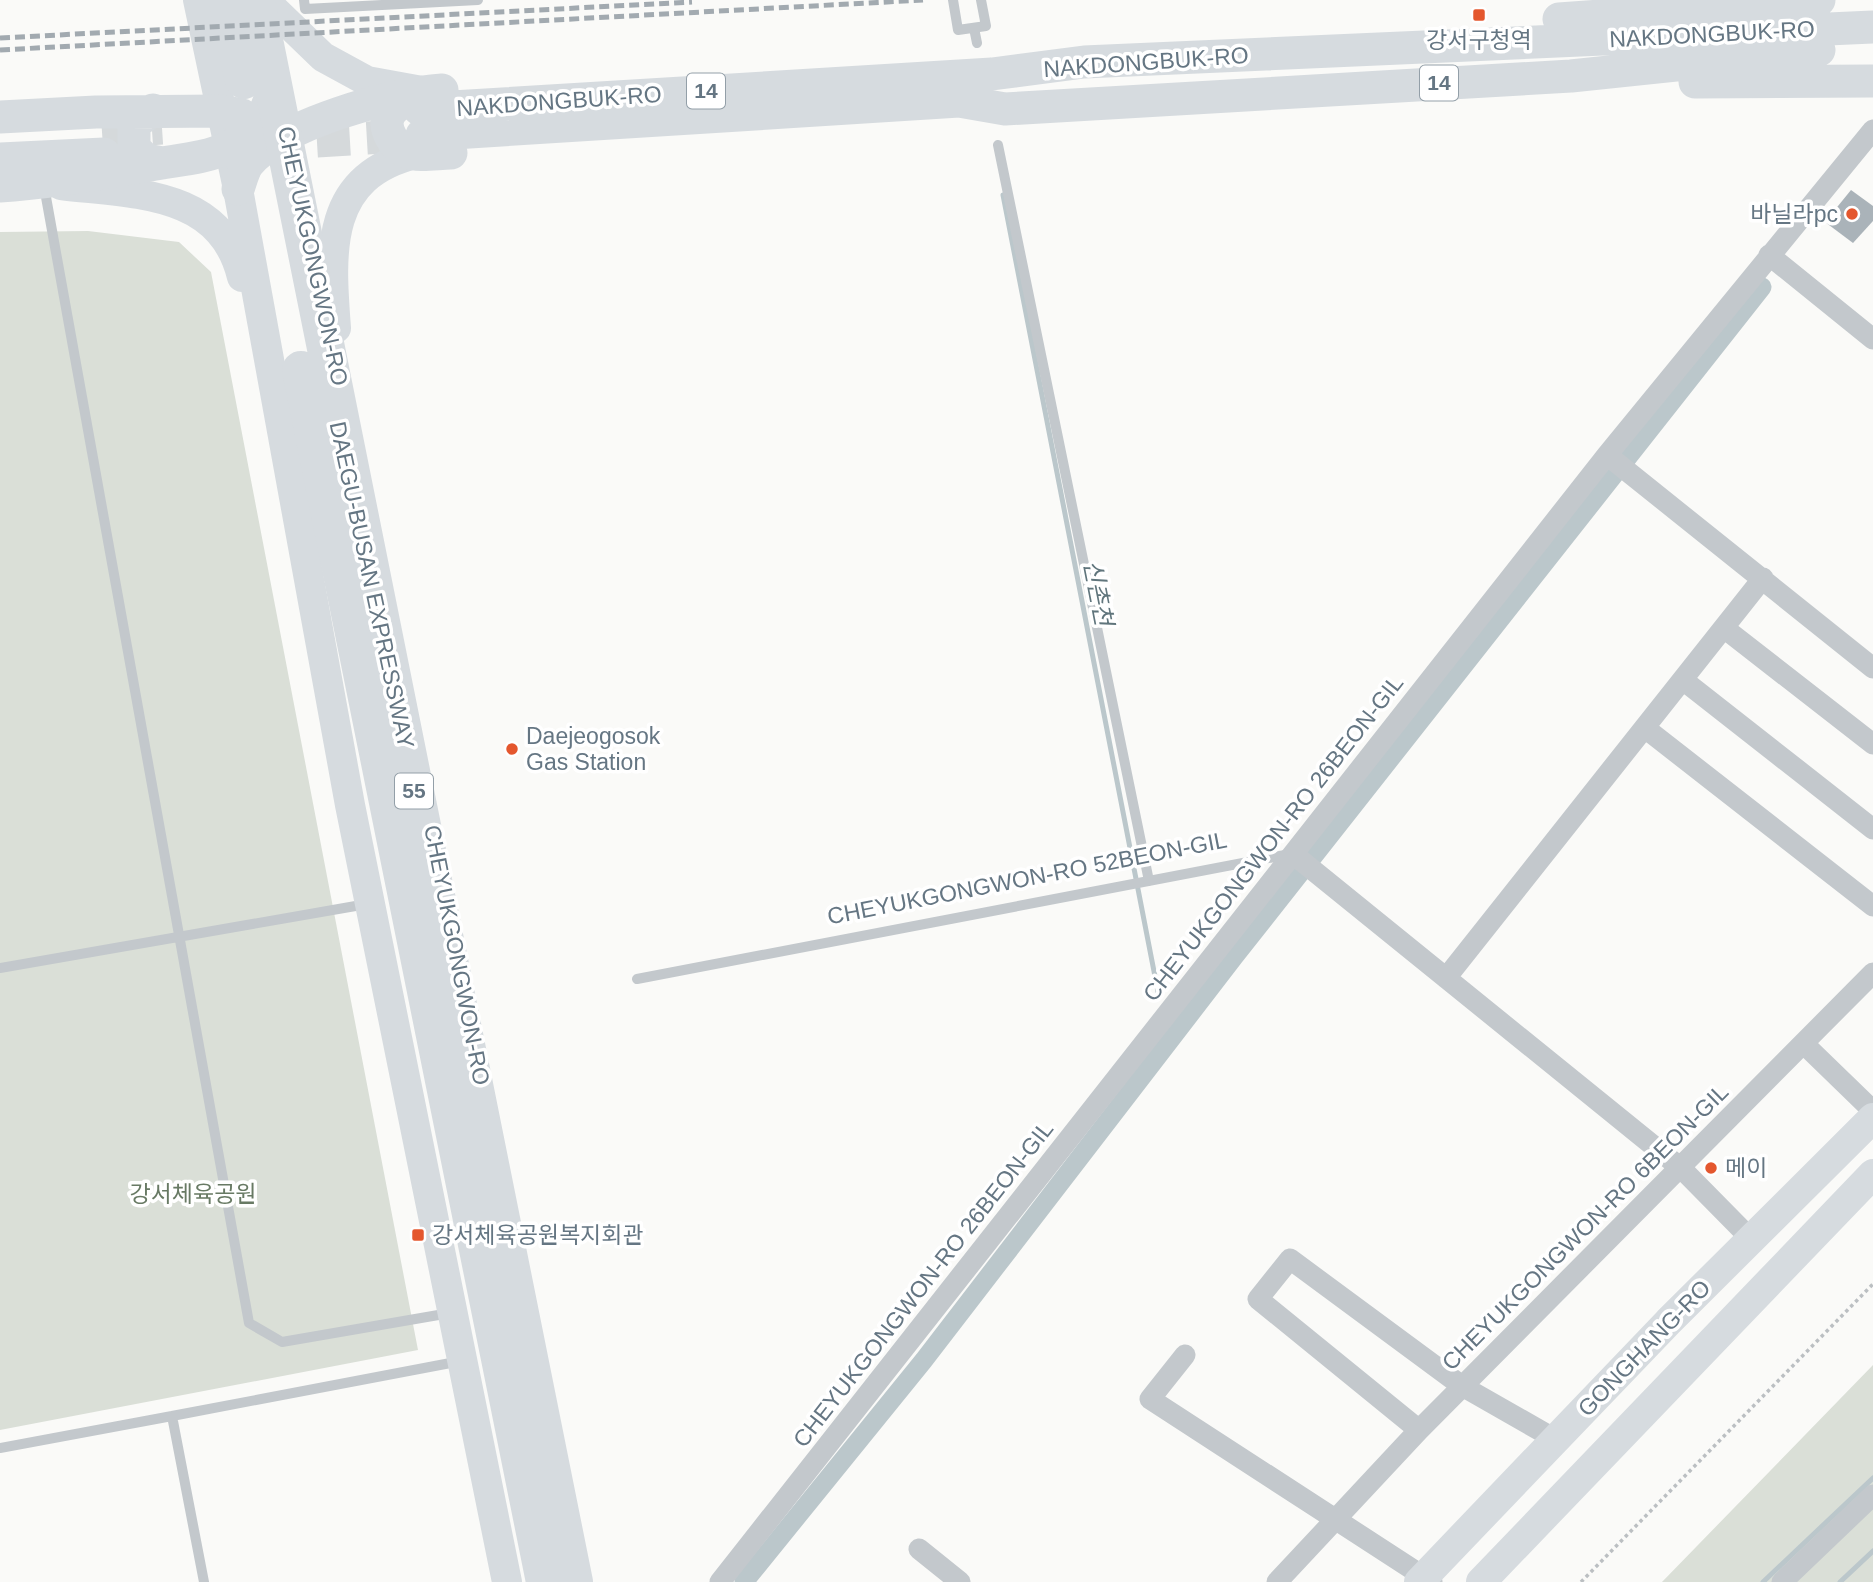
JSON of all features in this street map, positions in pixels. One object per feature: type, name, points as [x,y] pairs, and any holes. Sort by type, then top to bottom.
[{"type":"highway","name":"DAEGU-BUSAN EXPRESSWAY","points":[[256,0],[574,1582]]},
{"type":"highway","name":"DAEGU-BUSAN EXPRESSWAY","points":[[206,5],[545,1582]]},
{"type":"main road","points":[[238,189],[246,165],[273,133],[272,61],[263,0]]},
{"type":"main road","points":[[263,0],[323,57],[367,81],[420,122]]},
{"type":"main road","points":[[1355,50],[1523,22],[1680,5],[1819,0]]},
{"type":"main road","points":[[206,5],[206,76],[191,100],[134,124],[134,148],[146,160],[163,163],[208,155],[353,109],[420,122],[903,122],[1004,109]]},
{"type":"main road","points":[[206,5],[221,111],[238,189],[370,903],[507,1582]]},
{"type":"main road","name":"NAKDONGBUK-RO","points":[[420,122],[992,74],[1084,62],[1873,27]]},
{"type":"main road","name":"NAKDONGBUK-RO","points":[[420,122],[959,101],[1004,109],[1571,75],[1873,44]]},
{"type":"main road","points":[[342,391],[333,257],[343,212],[353,192],[369,173],[383,164],[420,122],[976,60],[1084,62]]},
{"type":"main road","points":[[1571,75],[1676,82],[1873,81]]},
{"type":"main road","points":[[44,183],[100,143],[164,110],[221,111],[242,116],[273,133],[295,175]]},
{"type":"main road","points":[[0,117],[100,143],[163,163]]},
{"type":"main road","points":[[0,136],[100,143]]},
{"type":"main road","points":[[0,159],[100,143]]},
{"type":"main road","name":"CHEYUKGONGWON-RO","points":[[295,175],[360,464],[582,1582]]},
{"type":"main road","points":[[0,186],[44,183],[167,200],[196,212],[216,227],[229,244],[240,271],[271,414],[286,457]]},
{"type":"main road","name":"GONGHANG-RO","points":[[1426,1580],[1555,1439],[1873,1118]]},
{"type":"main road","name":"GONGHANG-RO","points":[[1481,1582],[1873,1174]]},
{"type":"street","name":"CHEYUKGONGWON-RO 26BEON-GIL","points":[[720,1582],[1607,455],[1873,130]]},
{"type":"street","points":[[1769,255],[1873,339]]},
{"type":"street","points":[[1607,455],[1873,668]]},
{"type":"street","points":[[1446,978],[1763,578]]},
{"type":"street","points":[[1724,628],[1873,744]]},
{"type":"street","points":[[1683,680],[1873,829]]},
{"type":"street","points":[[1645,728],[1873,906]]},
{"type":"street","points":[[1293,854],[1682,1169],[1751,1239]]},
{"type":"street","name":"CHEYUKGONGWON-RO 6BEON-GIL","points":[[1277,1582],[1462,1386],[1682,1169],[1873,973]]},
{"type":"street","points":[[1804,1044],[1873,1111]]},
{"type":"street","points":[[1419,1430],[1258,1299],[1290,1259],[1462,1386],[1555,1439]]},
{"type":"street","points":[[1185,1355],[1150,1399],[1426,1580]]},
{"type":"street","points":[[1782,1582],[1873,1496]]},
{"type":"street","points":[[919,1549],[960,1582]]},
{"type":"lane","points":[[304,0],[305,9],[478,0]]},
{"type":"lane","points":[[953,0],[958,30],[986,26],[981,0]]},
{"type":"lane","points":[[974,28],[977,43]]},
{"type":"lane","points":[[998,145],[1149,881]]},
{"type":"lane","points":[[44,183],[249,1322],[282,1342],[452,1312]]},
{"type":"lane","name":"CHEYUKGONGWON-RO 52BEON-GIL","points":[[637,979],[1293,854]]},
{"type":"lane","points":[[0,968],[370,903]]},
{"type":"lane","points":[[0,1448],[462,1360]]},
{"type":"lane","points":[[172,1416],[204,1582]]},
{"type":"path","points":[[1581,1582],[1873,1284]]},
{"type":"green space","name":"강서체육공원","points":[[88,231],[179,242],[211,272],[418,1350],[0,1430],[0,232]]},
{"type":"green space","points":[[1873,1365],[1873,1582],[1662,1582]]},
{"type":"building","name":"바닐라pc","points":[[1851,190],[1873,206],[1873,221],[1853,243],[1825,222]]},
{"type":"waterway","name":"신촌천","points":[[1003,195],[1159,997]]},
{"type":"waterway","points":[[744,1582],[924,1360],[1234,957],[1762,287]]},
{"type":"waterway","name":"신촌천","points":[[1166,1030],[1168,1043]]},
{"type":"waterway","points":[[1763,1582],[1873,1478]]},
{"type":"waterway","points":[[1840,1582],[1873,1551]]},
{"type":"tunnel","points":[[102,132],[162,128]]},
{"type":"tunnel","points":[[267,144],[419,135]]},
{"type":"railway","points":[[0,50],[923,0]]},
{"type":"railway","points":[[0,38],[692,2]]},
{"type":"place","name":"강서구청역","points":[[1479,15]]},
{"type":"place","name":"바닐라pc","points":[[1852,214]]},
{"type":"place","name":"Daejeogosok Gas Station","points":[[512,749]]},
{"type":"place","name":"메이","points":[[1711,1168]]},
{"type":"place","name":"강서체육공원복지회관","points":[[418,1235]]}]
